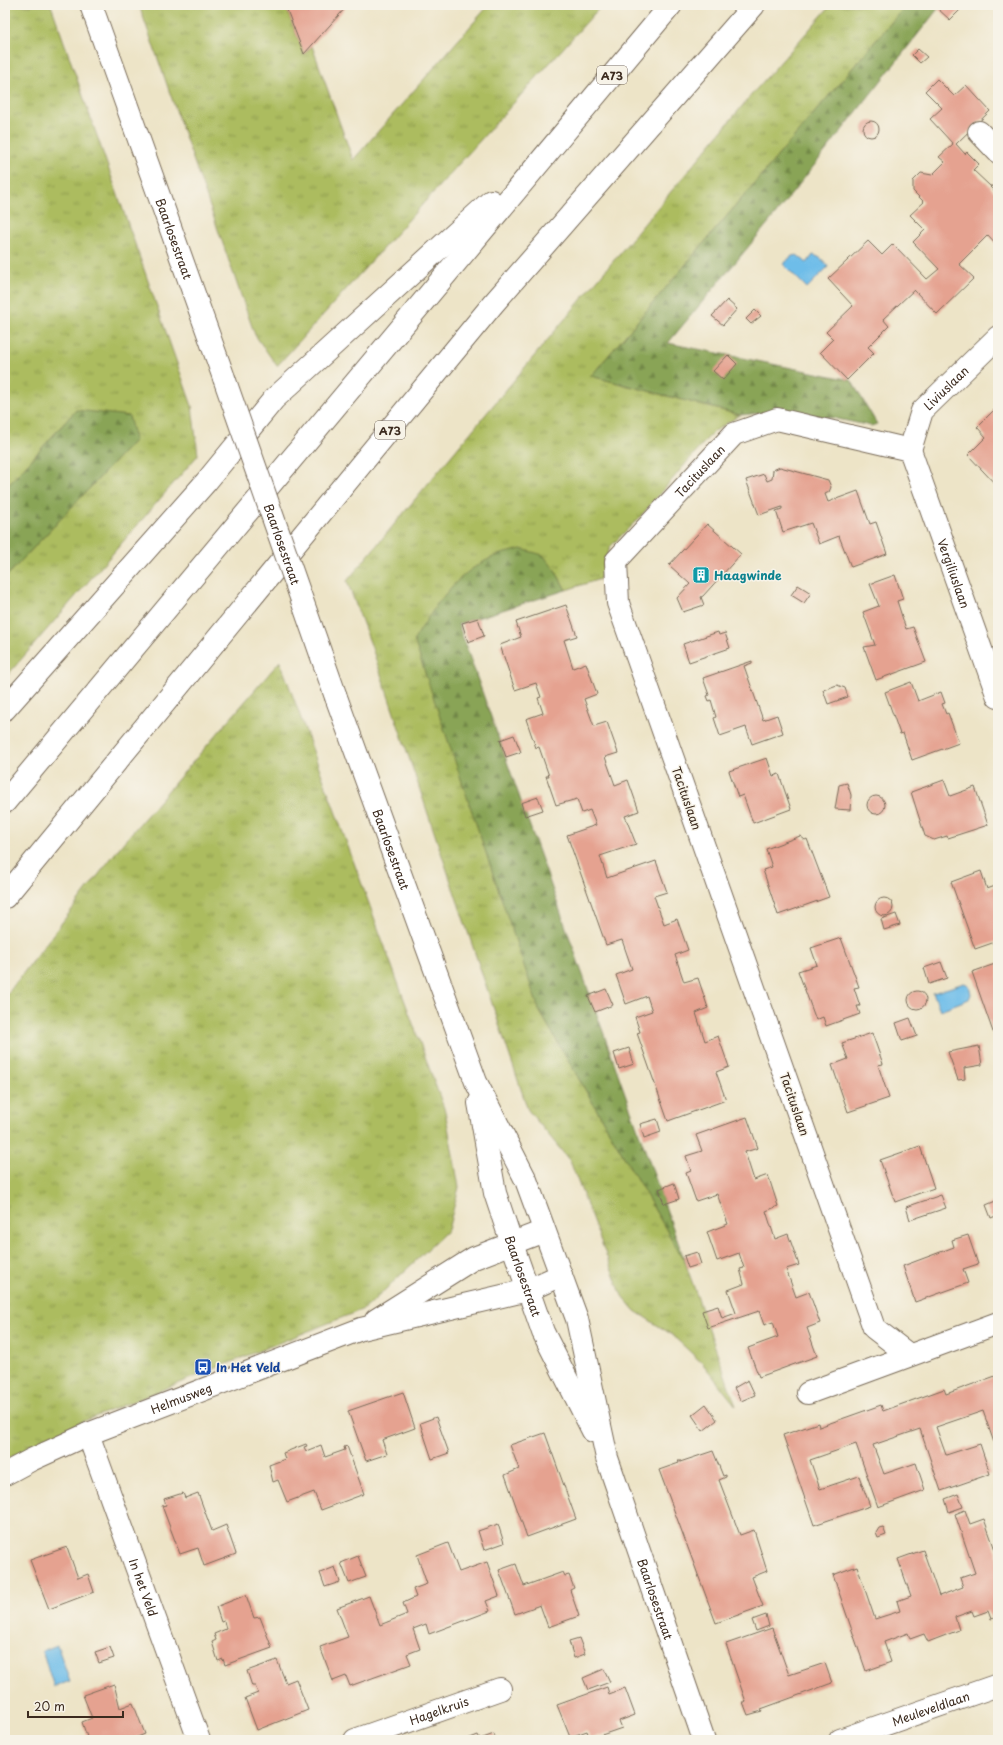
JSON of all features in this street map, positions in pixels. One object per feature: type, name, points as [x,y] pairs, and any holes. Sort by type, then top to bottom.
[{"type":"main road","name":"Baarlosestraat","points":[[91,5],[336,696],[476,1082],[526,1180],[577,1319],[607,1458],[704,1740]]},
{"type":"main road","name":"A73","points":[[5,802],[671,5]]},
{"type":"main road","name":"A73","points":[[5,897],[493,304],[754,5]]},
{"type":"main road","points":[[979,132],[998,152]]},
{"type":"main road","name":"A73","points":[[5,709],[206,482],[274,399],[553,145]]},
{"type":"main road","name":"Liviuslaan","points":[[910,450],[922,411],[998,337]]},
{"type":"main road","name":"Tacituslaan","points":[[909,1355],[874,1328],[618,603],[616,561],[734,434],[777,419],[910,450]]},
{"type":"main road","name":"Vergiliuslaan","points":[[910,450],[998,697]]},
{"type":"main road","name":"A73","points":[[5,907],[34,861]]},
{"type":"main road","name":"Baarlosestraat","points":[[476,1082],[495,1193],[528,1290],[543,1332],[607,1458]]},
{"type":"main road","name":"Helmusweg","points":[[361,1329],[474,1258],[544,1231]]},
{"type":"main road","name":"Helmusweg","points":[[5,1474],[31,1460],[88,1434],[361,1329],[528,1290],[561,1275]]},
{"type":"main road","points":[[808,1393],[998,1323]]},
{"type":"main road","name":"In het Veld","points":[[88,1434],[199,1740]]},
{"type":"main road","name":"Meuleveldlaan","points":[[840,1740],[998,1685]]},
{"type":"main road","name":"Hagelkruis","points":[[355,1740],[500,1689]]},
{"type":"green space","points":[[5,5],[51,5],[192,406],[198,455],[5,678],[5,578],[135,440],[76,410],[5,489]]},
{"type":"green space","points":[[139,5],[285,5],[304,54],[312,46],[353,160],[489,5],[602,5],[277,366],[255,335]]},
{"type":"green space","points":[[831,5],[906,5],[591,376],[740,415],[712,433],[640,517],[610,547],[600,579],[566,590],[555,570],[446,593],[539,1010],[685,1262],[736,1406],[703,1364],[671,1334],[635,1311],[622,1296],[570,1161],[528,1110],[371,645],[347,581],[753,93]]},
{"type":"green space","points":[[906,5],[941,5],[775,215],[668,343],[851,380],[877,424],[871,426],[833,418],[774,412],[740,415],[591,376]]},
{"type":"green space","points":[[76,410],[129,416],[135,440],[5,578],[5,489]]},
{"type":"green space","points":[[521,549],[543,555],[555,570],[566,590],[458,624],[685,1262],[539,1010],[414,640],[446,593],[466,573],[495,556]]},
{"type":"green space","points":[[280,661],[445,1111],[459,1187],[448,1230],[366,1308],[84,1421],[5,1460],[5,997],[122,844]]},
{"type":"water","points":[[797,255],[807,263],[813,255],[820,258],[828,267],[807,288],[783,264],[792,256]]},
{"type":"water","points":[[964,983],[969,985],[971,994],[969,999],[940,1010],[933,993]]},
{"type":"water","points":[[57,1645],[70,1681],[54,1687],[42,1651]]},
{"type":"building","points":[[285,5],[348,5],[304,54]]},
{"type":"building","points":[[940,5],[957,5],[961,9],[950,20],[937,8]]},
{"type":"building","points":[[918,49],[927,57],[920,63],[912,55]]},
{"type":"building","points":[[937,79],[954,96],[966,85],[990,111],[956,144],[965,154],[967,152],[979,164],[973,170],[990,186],[992,186],[990,187],[998,195],[998,246],[988,235],[959,264],[974,278],[937,314],[914,290],[883,319],[889,326],[868,347],[874,353],[847,380],[820,352],[833,339],[826,332],[853,306],[828,279],[868,241],[882,255],[893,244],[927,279],[939,269],[913,242],[925,230],[910,215],[924,202],[913,191],[913,181],[921,173],[932,175],[945,162],[939,157],[953,144],[930,119],[942,108],[925,91]]},
{"type":"building","points":[[868,121],[874,121],[879,126],[877,135],[874,137],[868,137],[863,132],[863,126]]},
{"type":"building","points":[[727,300],[737,309],[723,325],[712,316]]},
{"type":"building","points":[[755,310],[761,316],[751,324],[746,319]]},
{"type":"building","points":[[728,355],[737,364],[723,380],[713,371]]},
{"type":"building","points":[[998,406],[998,487],[968,455],[986,437],[977,427]]},
{"type":"building","points":[[780,467],[828,480],[831,487],[829,492],[825,494],[828,502],[858,491],[870,524],[876,522],[887,554],[851,567],[839,536],[819,544],[811,523],[783,532],[776,511],[782,509],[782,507],[759,515],[746,480],[764,474],[767,481],[772,479],[773,470]]},
{"type":"building","name":"Haagwinde","points":[[707,524],[741,554],[701,597],[704,605],[683,612],[677,598],[690,584],[669,565]]},
{"type":"building","points":[[895,575],[903,599],[897,601],[906,629],[913,627],[926,662],[876,680],[864,647],[875,645],[863,612],[879,606],[870,584]]},
{"type":"building","points":[[798,585],[811,593],[804,603],[791,595]]},
{"type":"building","points":[[566,605],[577,636],[564,640],[573,668],[586,663],[597,694],[584,699],[594,726],[607,722],[618,753],[605,757],[615,785],[628,780],[639,811],[625,816],[636,844],[600,856],[607,878],[656,861],[667,892],[654,896],[664,924],[677,919],[688,950],[675,955],[684,982],[698,978],[708,1008],[696,1013],[705,1041],[718,1036],[729,1067],[716,1072],[726,1100],[668,1121],[637,1033],[640,1032],[635,1017],[652,1011],[647,996],[626,1004],[616,975],[632,969],[622,940],[606,945],[567,835],[596,825],[590,810],[582,813],[577,799],[556,805],[546,776],[549,776],[539,747],[536,748],[526,719],[543,713],[538,698],[541,697],[536,683],[515,690],[500,645],[521,637],[516,622]]},
{"type":"building","points":[[478,618],[484,636],[468,642],[462,623]]},
{"type":"building","points":[[718,632],[719,635],[725,633],[730,648],[689,662],[683,644]]},
{"type":"building","points":[[752,661],[752,663],[744,666],[763,720],[777,715],[783,733],[752,744],[746,727],[720,736],[714,718],[716,717],[711,700],[709,701],[707,696],[709,695],[703,678]]},
{"type":"building","points":[[911,682],[918,701],[941,692],[945,703],[942,704],[946,714],[948,713],[959,743],[912,760],[903,733],[900,734],[885,692]]},
{"type":"building","points":[[837,685],[845,688],[848,697],[828,704],[823,690]]},
{"type":"building","points":[[514,735],[521,752],[506,757],[500,740]]},
{"type":"building","points":[[767,758],[773,776],[779,774],[791,809],[753,823],[743,795],[738,797],[729,771]]},
{"type":"building","points":[[944,780],[950,796],[975,787],[988,825],[948,838],[947,836],[934,840],[925,836],[911,792]]},
{"type":"building","points":[[847,783],[851,795],[850,810],[835,809],[839,785]]},
{"type":"building","points":[[876,796],[882,799],[885,805],[882,811],[876,814],[870,811],[867,805],[870,799]]},
{"type":"building","points":[[538,797],[543,810],[525,816],[521,803]]},
{"type":"building","points":[[800,836],[805,840],[807,839],[829,897],[778,915],[763,870],[772,867],[766,849]]},
{"type":"building","points":[[981,871],[987,889],[998,885],[998,941],[975,949],[951,882]]},
{"type":"building","points":[[884,898],[890,901],[893,907],[890,913],[884,916],[878,913],[875,907],[878,901]]},
{"type":"building","points":[[896,914],[900,925],[884,930],[881,919]]},
{"type":"building","points":[[841,938],[859,987],[854,988],[860,1006],[857,1006],[860,1014],[826,1026],[823,1017],[816,1020],[798,971],[817,965],[811,948]]},
{"type":"building","points":[[941,962],[947,978],[929,984],[924,968]]},
{"type":"building","points":[[998,963],[998,1037],[993,1032],[972,972]]},
{"type":"building","points":[[606,989],[613,1005],[595,1012],[588,996]]},
{"type":"building","points":[[917,991],[923,994],[926,1000],[923,1006],[917,1009],[911,1006],[908,1000],[911,994]]},
{"type":"building","points":[[910,1018],[917,1036],[902,1041],[896,1023]]},
{"type":"building","points":[[872,1033],[883,1064],[878,1065],[889,1098],[848,1112],[832,1065],[848,1059],[842,1043]]},
{"type":"building","points":[[979,1046],[982,1065],[964,1068],[965,1079],[958,1080],[948,1052]]},
{"type":"building","points":[[629,1048],[634,1064],[619,1069],[614,1053]]},
{"type":"building","points":[[747,1117],[758,1148],[745,1152],[754,1180],[768,1175],[778,1206],[766,1211],[775,1239],[788,1234],[799,1265],[786,1269],[796,1297],[809,1292],[820,1323],[807,1328],[817,1356],[759,1377],[748,1348],[778,1337],[773,1322],[764,1325],[759,1311],[708,1328],[702,1311],[718,1306],[722,1318],[736,1313],[728,1290],[744,1284],[740,1269],[744,1268],[739,1253],[717,1261],[707,1232],[728,1224],[717,1194],[696,1201],[686,1173],[691,1171],[686,1156],[702,1151],[696,1135]]},
{"type":"building","points":[[657,1119],[661,1132],[644,1138],[640,1124]]},
{"type":"building","points":[[920,1146],[934,1188],[895,1202],[880,1160]]},
{"type":"building","points":[[674,1183],[679,1199],[664,1204],[659,1189]]},
{"type":"building","points":[[941,1195],[946,1208],[910,1220],[906,1207]]},
{"type":"building","points":[[998,1200],[998,1215],[991,1218],[986,1205]]},
{"type":"building","points":[[968,1235],[978,1264],[963,1269],[968,1283],[915,1302],[903,1266],[954,1247],[952,1240]]},
{"type":"building","points":[[697,1252],[701,1264],[688,1268],[684,1256]]},
{"type":"building","points":[[998,1375],[998,1454],[983,1411],[936,1427],[946,1455],[980,1444],[990,1474],[941,1491],[920,1429],[873,1445],[884,1474],[916,1463],[925,1490],[878,1507],[856,1444],[810,1460],[820,1489],[859,1476],[870,1506],[814,1525],[783,1435],[818,1423],[819,1427],[881,1405],[883,1411],[944,1389],[946,1394]]},
{"type":"building","points":[[748,1380],[755,1395],[741,1401],[734,1388]]},
{"type":"building","points":[[403,1392],[415,1428],[382,1440],[387,1454],[366,1461],[348,1411]]},
{"type":"building","points":[[706,1404],[717,1420],[703,1431],[692,1415]]},
{"type":"building","points":[[436,1417],[449,1453],[432,1459],[420,1423]]},
{"type":"building","points":[[545,1433],[576,1519],[527,1537],[505,1475],[519,1469],[510,1445]]},
{"type":"building","points":[[306,1444],[307,1446],[304,1447],[306,1451],[321,1445],[325,1457],[345,1450],[344,1447],[347,1446],[364,1494],[321,1510],[314,1492],[287,1502],[278,1480],[273,1482],[269,1465],[285,1459],[283,1453]]},
{"type":"building","points":[[713,1451],[723,1476],[726,1475],[726,1477],[719,1480],[740,1535],[754,1530],[767,1571],[752,1577],[763,1606],[716,1623],[659,1470],[679,1463],[678,1460],[680,1460],[680,1462]]},
{"type":"building","points":[[183,1493],[185,1498],[198,1493],[212,1531],[226,1525],[236,1554],[204,1566],[198,1548],[180,1554],[162,1506],[166,1505],[164,1499]]},
{"type":"building","points":[[958,1494],[963,1507],[949,1512],[945,1499]]},
{"type":"building","points":[[965,1510],[970,1524],[984,1519],[998,1558],[998,1617],[991,1619],[988,1611],[974,1616],[972,1611],[955,1617],[959,1630],[928,1642],[924,1634],[910,1639],[908,1633],[884,1642],[891,1662],[866,1671],[833,1575],[857,1566],[875,1619],[900,1611],[897,1601],[911,1596],[898,1559],[923,1550],[939,1596],[963,1587],[960,1578],[975,1573],[955,1514]]},
{"type":"building","points":[[498,1524],[504,1543],[484,1550],[478,1531]]},
{"type":"building","points":[[883,1527],[886,1535],[878,1538],[876,1533],[879,1528]]},
{"type":"building","points":[[448,1543],[459,1572],[487,1562],[499,1596],[486,1601],[490,1611],[429,1634],[426,1624],[413,1629],[420,1649],[407,1654],[411,1664],[350,1686],[346,1676],[333,1681],[320,1647],[348,1637],[337,1608],[369,1596],[380,1625],[407,1614],[403,1603],[416,1597],[413,1589],[427,1584],[417,1555]]},
{"type":"building","points":[[67,1547],[78,1578],[88,1574],[94,1592],[49,1609],[30,1560]]},
{"type":"building","points":[[358,1556],[366,1577],[349,1583],[341,1563]]},
{"type":"building","points":[[516,1564],[524,1586],[563,1572],[565,1576],[569,1575],[574,1588],[570,1590],[579,1616],[548,1627],[540,1605],[515,1614],[499,1570]]},
{"type":"building","points":[[335,1567],[340,1582],[325,1587],[320,1573]]},
{"type":"building","points":[[246,1595],[254,1618],[260,1617],[272,1648],[225,1665],[223,1659],[218,1661],[212,1642],[216,1640],[214,1634],[226,1629],[224,1621],[221,1622],[216,1607]]},
{"type":"building","points":[[766,1615],[769,1626],[756,1631],[752,1620]]},
{"type":"building","points":[[772,1628],[789,1675],[825,1663],[832,1683],[761,1709],[762,1711],[748,1715],[743,1702],[746,1702],[726,1644]]},
{"type":"building","points":[[579,1638],[585,1654],[574,1658],[569,1641]]},
{"type":"building","points":[[110,1647],[114,1658],[99,1663],[95,1652]]},
{"type":"building","points":[[277,1660],[286,1683],[296,1679],[308,1710],[257,1730],[245,1698],[258,1693],[255,1686],[252,1686],[247,1671]]},
{"type":"building","points":[[604,1669],[610,1682],[588,1690],[583,1678]]},
{"type":"building","points":[[114,1684],[120,1708],[133,1703],[145,1734],[130,1740],[88,1740],[82,1722],[92,1718],[83,1695]]},
{"type":"building","points":[[607,1687],[609,1694],[625,1688],[635,1715],[619,1721],[622,1728],[590,1739],[587,1731],[570,1737],[557,1705]]},
{"type":"building","points":[[494,1734],[496,1740],[465,1740],[478,1735],[480,1739]]},
{"type":"place","name":"Haagwinde","points":[[701,575]]},
{"type":"place","name":"In Het Veld","points":[[203,1367]]}]
